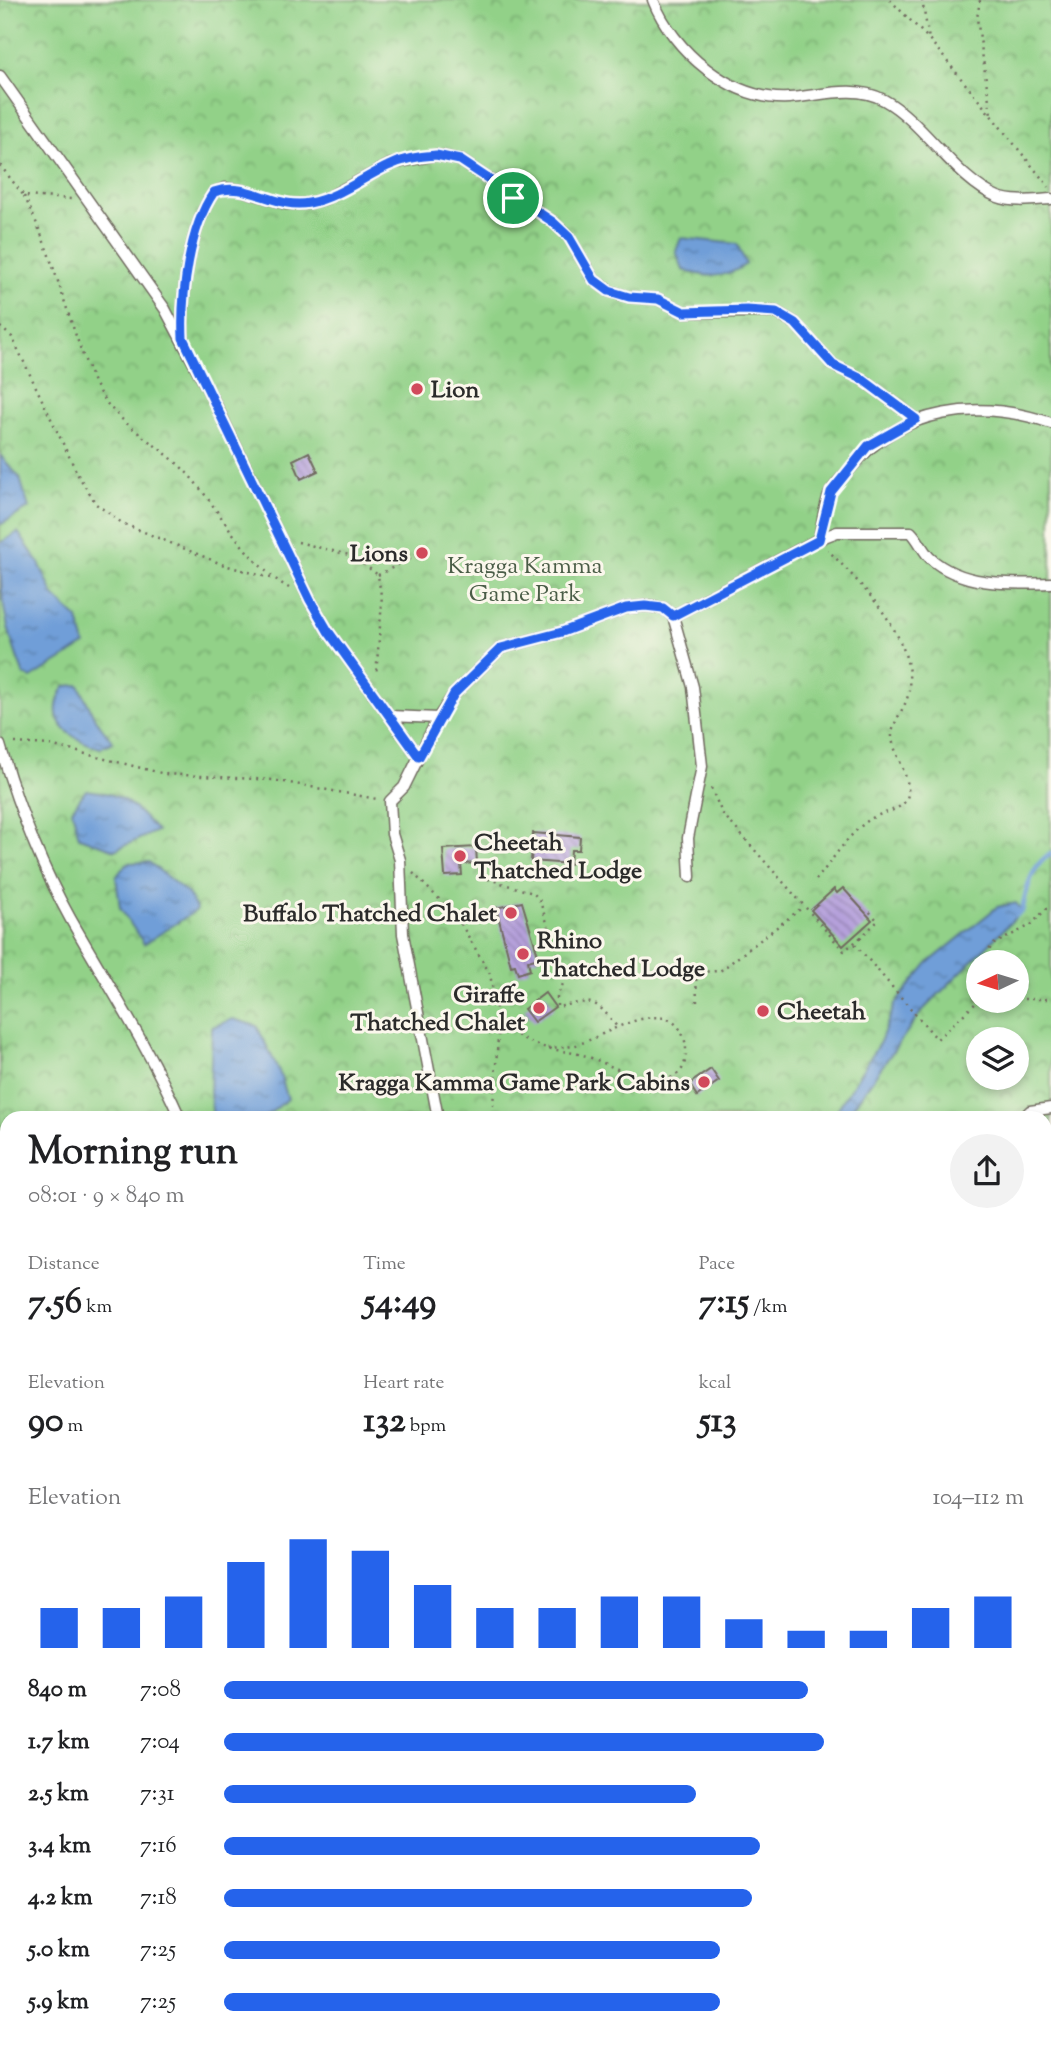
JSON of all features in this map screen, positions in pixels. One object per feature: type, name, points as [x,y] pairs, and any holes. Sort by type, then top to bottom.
[{"type":"lane","points":[[653,0],[668,30],[682,49],[729,82],[773,97],[848,91],[866,93],[902,113],[981,187],[999,198],[1019,201],[1051,199]]},
{"type":"lane","points":[[0,76],[183,338],[310,600],[328,631],[419,757]]},
{"type":"lane","points":[[183,338],[184,288],[200,219],[214,192],[225,188],[241,190],[286,204],[306,204],[325,199],[391,164],[436,155],[460,160],[553,222],[569,237],[594,280],[609,291],[629,297],[658,299],[684,312],[776,312],[795,323],[833,365],[862,379],[916,419]]},
{"type":"lane","points":[[819,540],[831,492],[868,446],[916,419],[961,412],[1005,410],[1051,424]]},
{"type":"lane","points":[[673,616],[837,531],[911,532],[927,555],[951,570],[1004,584],[1051,583]]},
{"type":"lane","points":[[437,1111],[403,934],[400,860],[392,834],[390,801],[404,787],[438,718],[454,694],[501,648],[562,632],[626,608],[663,608],[673,616],[693,687],[702,766],[688,838],[690,877]]},
{"type":"lane","points":[[390,716],[438,718]]},
{"type":"lane","points":[[0,745],[44,864],[69,916],[143,1040],[177,1111]]},
{"type":"lane","points":[[1030,1111],[1051,1108]]},
{"type":"path","points":[[890,0],[929,39],[1051,189]]},
{"type":"path","points":[[922,0],[929,39]]},
{"type":"path","points":[[981,0],[977,18],[992,117]]},
{"type":"path","points":[[0,165],[24,197],[42,232],[94,383],[122,421],[186,472],[239,541],[274,579]]},
{"type":"path","points":[[24,197],[89,200]]},
{"type":"path","points":[[0,327],[12,337],[78,475],[96,503],[122,523],[224,565],[274,579],[310,600]]},
{"type":"path","points":[[282,538],[354,556],[378,575],[382,602],[380,651],[373,692]]},
{"type":"path","points":[[816,880],[869,820],[905,801],[908,793],[895,751],[892,730],[908,702],[910,686],[908,663],[900,639],[866,593],[819,540]]},
{"type":"path","points":[[378,575],[422,553]]},
{"type":"path","points":[[13,743],[50,745],[165,774],[250,778],[390,801]]},
{"type":"path","points":[[702,766],[722,813],[802,908],[818,921],[844,951],[878,921],[867,909]]},
{"type":"path","points":[[400,860],[457,917],[490,974],[499,1025],[493,1111]]},
{"type":"path","points":[[488,879],[533,893],[552,932],[566,978],[559,991],[557,1007],[588,1000],[602,1007],[617,1027]]},
{"type":"path","points":[[566,978],[696,972],[725,968],[802,908]]},
{"type":"path","points":[[989,950],[992,945],[1031,925],[1046,909],[1051,908]]},
{"type":"path","points":[[546,933],[552,932]]},
{"type":"path","points":[[856,934],[860,938]]},
{"type":"path","points":[[855,944],[937,1039],[966,1012]]},
{"type":"path","points":[[696,972],[697,1003]]},
{"type":"path","points":[[1029,999],[1051,999]]},
{"type":"path","points":[[499,1025],[544,1048],[582,1055],[637,1077],[660,1079],[675,1076],[684,1067],[684,1037],[676,1024],[657,1017],[640,1018],[574,1046],[544,1048]]},
{"type":"green space","name":"Kragga Kamma Game Park","points":[[0,0],[1051,0],[1051,1111],[0,1111]]},
{"type":"water","points":[[681,238],[737,244],[746,264],[716,276],[683,270],[676,251]]},
{"type":"water","points":[[0,455],[20,478],[29,508],[0,525]]},
{"type":"water","points":[[18,532],[39,563],[54,596],[78,619],[85,645],[31,678],[24,675],[17,657],[2,595],[0,543]]},
{"type":"water","points":[[79,685],[94,717],[113,742],[100,748],[69,733],[58,718],[59,698],[65,686]]},
{"type":"water","points":[[86,790],[110,794],[126,802],[157,831],[115,850],[79,837],[72,810]]},
{"type":"water","points":[[149,862],[188,894],[197,910],[144,944],[120,908],[116,877],[127,863]]},
{"type":"water","points":[[1016,903],[1022,911],[983,950],[966,950],[966,967],[922,1011],[850,1111],[836,1111],[880,1042],[895,1004],[927,964],[997,907]]},
{"type":"water","points":[[233,1019],[257,1026],[279,1071],[288,1099],[273,1111],[212,1111],[212,1027]]},
{"type":"building","points":[[309,452],[318,471],[301,479],[293,460]]},
{"type":"building","points":[[533,833],[580,837],[579,850],[571,850],[570,864],[531,861]]},
{"type":"building","name":"Cheetah Thatched Lodge","points":[[476,847],[477,863],[461,864],[462,875],[445,876],[443,849]]},
{"type":"building","points":[[843,888],[872,920],[843,946],[811,910],[834,889],[837,893]]},
{"type":"building","points":[[522,902],[539,958],[528,961],[530,970],[518,974],[515,965],[511,966],[496,908]]},
{"type":"building","name":"Giraffe Thatched Chalet","points":[[545,993],[555,1007],[534,1022],[524,1009]]},
{"type":"building","name":"Kragga Kamma Game Park Cabins","points":[[711,1069],[719,1081],[697,1096],[689,1084]]},
{"type":"waterway","points":[[1016,915],[1022,911],[1034,871],[1051,854]]},
{"type":"place","name":"Lion","points":[[417,389]]},
{"type":"place","name":"Lions","points":[[422,553]]},
{"type":"place","name":"Cheetah Thatched Lodge","points":[[460,856]]},
{"type":"place","name":"Buffalo Thatched Chalet","points":[[511,913]]},
{"type":"place","name":"Rhino Thatched Lodge","points":[[523,954]]},
{"type":"place","name":"Giraffe Thatched Chalet","points":[[539,1008]]},
{"type":"place","name":"Cheetah","points":[[763,1011]]},
{"type":"place","name":"Kragga Kamma Game Park Cabins","points":[[704,1082]]},
{"type":"route","points":[[436,155],[460,160],[513,198],[553,222],[569,237],[594,280],[609,291],[629,297],[658,299],[684,312],[776,312],[795,323],[814,348],[833,365],[862,379],[916,419],[868,446],[831,492],[819,540],[673,616],[663,608],[626,608],[562,632],[501,648],[481,664],[454,694],[438,718],[419,757],[328,631],[310,600],[183,338],[184,288],[200,219],[214,192],[225,188],[261,195],[286,204],[306,204],[325,199],[391,164],[436,155]]}]
